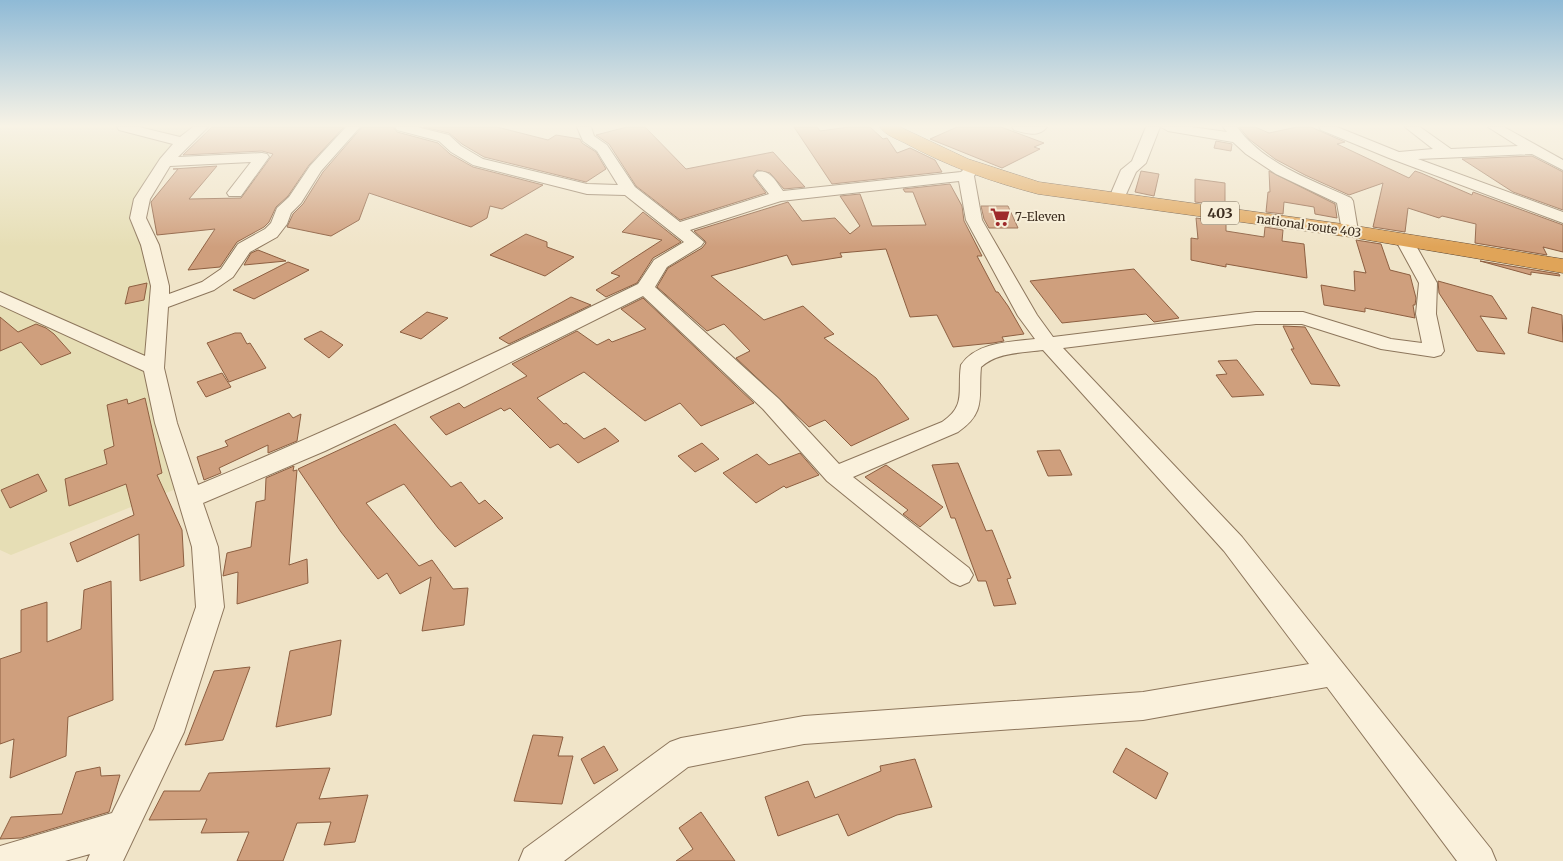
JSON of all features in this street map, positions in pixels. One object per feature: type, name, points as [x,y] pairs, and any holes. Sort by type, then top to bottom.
[{"type":"highway","name":"national route 403","points":[[959,167],[969,173],[1038,188],[1404,239],[1563,266]]},
{"type":"street","points":[[104,861],[123,828],[168,732],[210,607],[205,548],[191,498],[166,423],[154,368],[160,286],[150,245],[138,218],[142,200],[162,167]]},
{"type":"street","points":[[235,193],[254,167]]},
{"type":"street","points":[[160,303],[208,286],[227,274],[244,248],[271,233],[279,224],[283,211],[294,200],[317,167]]},
{"type":"street","points":[[499,167],[587,189],[629,190]]},
{"type":"street","points":[[191,498],[317,445],[437,390],[645,288],[660,264],[695,242],[629,190],[614,167]]},
{"type":"street","points":[[1117,198],[1129,170],[1133,167]]},
{"type":"street","points":[[1276,167],[1345,201],[1350,231]]},
{"type":"street","points":[[1427,167],[1563,218]]},
{"type":"street","points":[[678,228],[779,196],[969,173],[974,220],[1028,316],[1048,344],[1233,544],[1479,861]]},
{"type":"street","points":[[762,175],[779,196]]},
{"type":"street","points":[[835,475],[950,427],[963,419],[969,408],[971,366],[980,358],[996,350],[1256,318],[1304,318],[1388,345],[1434,350],[1426,314],[1428,283],[1404,239]]},
{"type":"street","points":[[645,288],[771,404],[835,475],[960,575]]},
{"type":"street","points":[[0,298],[154,368]]},
{"type":"street","points":[[536,861],[682,752],[804,730],[1143,706],[1334,672]]},
{"type":"street","points":[[5,861],[123,828]]},
{"type":"shaded area","points":[[0,167],[165,167],[142,199],[150,245],[154,368],[186,485],[11,555],[0,550]]},
{"type":"building","points":[[216,167],[189,199],[241,198],[263,167],[308,167],[288,196],[276,207],[269,222],[264,227],[237,242],[220,267],[188,270],[215,229],[157,235],[151,202],[178,169],[173,169]]},
{"type":"building","points":[[327,167],[474,167],[543,185],[502,209],[490,206],[487,218],[471,227],[369,193],[359,220],[331,236],[287,227],[293,214],[303,204]]},
{"type":"building","points":[[526,167],[605,167],[606,169],[586,182]]},
{"type":"building","points":[[624,167],[684,167],[686,169],[695,167],[787,167],[805,187],[784,189],[770,173],[757,170],[753,176],[766,193],[680,220],[636,186]]},
{"type":"building","points":[[821,167],[939,167],[942,172],[832,184]]},
{"type":"building","points":[[1290,167],[1386,167],[1409,178],[1415,171],[1472,195],[1473,192],[1563,225],[1563,252],[1543,247],[1547,255],[1475,243],[1476,224],[1442,216],[1439,218],[1408,208],[1405,232],[1373,227],[1383,183],[1349,195]]},
{"type":"building","points":[[1475,167],[1554,167],[1563,172],[1563,210],[1513,192]]},
{"type":"building","points":[[1141,171],[1159,174],[1154,196],[1135,192]]},
{"type":"building","points":[[1269,171],[1335,204],[1337,218],[1315,214],[1314,207],[1284,202],[1283,214],[1266,212],[1268,192],[1270,192]]},
{"type":"building","points":[[1195,179],[1225,183],[1225,206],[1195,202]]},
{"type":"building","points":[[950,184],[962,206],[964,221],[982,256],[977,256],[996,292],[998,292],[1008,306],[1024,334],[1002,337],[1004,341],[953,347],[937,315],[910,317],[886,249],[840,253],[842,257],[792,265],[787,255],[711,276],[764,320],[803,306],[834,334],[824,338],[876,378],[909,419],[851,446],[825,420],[809,427],[736,358],[750,351],[724,324],[707,331],[657,287],[668,268],[702,248],[706,243],[694,231],[788,202],[802,221],[835,218],[850,234],[860,226],[840,196],[860,194],[872,226],[926,225],[913,192],[905,192],[903,189]]},
{"type":"building","name":"7-Eleven","points":[[981,206],[1008,206],[1018,228],[989,228],[984,219]]},
{"type":"building","points":[[643,212],[681,242],[653,258],[637,283],[606,297],[596,290],[620,276],[611,273],[662,240],[622,232]]},
{"type":"building","points":[[1196,218],[1226,222],[1226,231],[1264,237],[1265,227],[1283,230],[1282,241],[1304,244],[1307,278],[1226,264],[1226,267],[1191,260],[1191,238],[1198,239]]},
{"type":"building","points":[[526,234],[547,242],[547,247],[574,257],[545,276],[490,255]]},
{"type":"building","points":[[1356,240],[1381,244],[1390,270],[1410,275],[1416,298],[1415,305],[1413,305],[1415,318],[1365,308],[1365,312],[1324,305],[1321,285],[1355,291],[1354,271],[1366,273]]},
{"type":"building","points":[[258,250],[286,261],[244,265],[251,253]]},
{"type":"building","points":[[1480,261],[1559,274],[1560,276],[1531,272],[1531,275]]},
{"type":"building","points":[[288,262],[309,270],[254,299],[233,290]]},
{"type":"building","points":[[1134,269],[1179,318],[1154,322],[1146,314],[1062,323],[1030,281]]},
{"type":"building","points":[[1438,281],[1492,296],[1507,319],[1480,316],[1505,354],[1477,351],[1439,293]]},
{"type":"building","points":[[147,283],[144,300],[125,304],[129,287]]},
{"type":"building","points":[[571,297],[591,305],[509,344],[499,338]]},
{"type":"building","points":[[643,298],[754,403],[701,426],[680,403],[645,421],[584,372],[537,398],[564,424],[566,423],[584,439],[605,428],[619,441],[578,463],[558,444],[550,448],[510,408],[504,411],[501,408],[446,435],[430,417],[459,403],[464,408],[527,376],[512,364],[577,331],[597,345],[609,339],[612,342],[646,329],[621,309]]},
{"type":"building","points":[[1532,307],[1562,315],[1563,342],[1528,333]]},
{"type":"building","points":[[427,312],[448,318],[421,339],[400,332]]},
{"type":"building","points":[[0,317],[18,332],[36,324],[46,328],[71,353],[41,365],[21,342],[0,351]]},
{"type":"building","points":[[1283,326],[1305,327],[1340,386],[1311,384],[1291,349],[1294,349]]},
{"type":"building","points":[[321,331],[343,345],[329,358],[304,339]]},
{"type":"building","points":[[235,333],[241,333],[247,344],[250,343],[266,368],[229,382],[207,343]]},
{"type":"building","points":[[1237,360],[1264,395],[1232,397],[1216,375],[1227,374],[1218,361]]},
{"type":"building","points":[[222,373],[231,387],[206,397],[197,382]]},
{"type":"building","points":[[145,398],[162,473],[157,475],[182,530],[184,566],[140,581],[139,534],[77,562],[70,543],[134,515],[126,484],[69,506],[65,479],[107,464],[104,450],[114,446],[107,405],[127,399],[128,404]]},
{"type":"building","points":[[289,413],[293,418],[301,414],[297,441],[268,453],[268,445],[219,468],[221,473],[204,480],[197,457],[228,446],[225,441]]},
{"type":"building","points":[[395,424],[451,487],[461,482],[479,504],[485,500],[503,518],[455,547],[404,484],[366,503],[419,566],[432,560],[453,589],[468,588],[464,625],[422,631],[431,577],[400,594],[387,573],[378,579],[341,532],[298,469]]},
{"type":"building","points":[[702,443],[719,459],[695,472],[678,456]]},
{"type":"building","points":[[1060,450],[1072,475],[1048,476],[1037,451]]},
{"type":"building","points":[[800,453],[819,475],[786,488],[784,486],[756,503],[723,473],[757,454],[769,465]]},
{"type":"building","points":[[958,463],[986,531],[992,530],[1011,578],[1007,579],[1016,604],[994,606],[986,581],[978,581],[955,518],[951,518],[932,465]]},
{"type":"building","points":[[886,465],[943,507],[920,527],[903,514],[908,510],[865,477]]},
{"type":"building","points":[[294,466],[293,471],[297,470],[289,565],[307,559],[308,583],[237,604],[238,572],[223,576],[227,553],[251,547],[256,502],[265,500],[266,478]]},
{"type":"building","points":[[38,474],[47,491],[10,508],[1,490]]},
{"type":"building","points":[[111,581],[113,700],[68,717],[66,756],[10,778],[14,739],[0,744],[0,659],[21,652],[21,610],[47,602],[47,642],[81,629],[84,590]]},
{"type":"building","points":[[341,640],[331,715],[276,727],[290,651]]},
{"type":"building","points":[[250,667],[223,740],[185,745],[214,671]]},
{"type":"building","points":[[533,735],[563,737],[558,756],[573,756],[562,804],[514,801]]},
{"type":"building","points":[[604,746],[618,770],[594,784],[581,759]]},
{"type":"building","points":[[1126,748],[1168,773],[1156,799],[1113,772]]},
{"type":"building","points":[[915,759],[932,807],[897,815],[848,836],[838,814],[778,836],[765,797],[808,781],[815,798],[881,771],[880,766]]},
{"type":"building","points":[[100,767],[101,776],[120,775],[109,812],[21,838],[0,839],[11,817],[62,814],[76,772]]},
{"type":"building","points":[[330,768],[319,799],[368,795],[355,842],[324,845],[331,822],[297,823],[283,861],[237,861],[249,832],[201,833],[207,819],[149,820],[164,791],[200,791],[209,773]]},
{"type":"building","points":[[701,812],[735,861],[676,861],[693,849],[679,828]]},
{"type":"place","name":"7-Eleven","points":[[1000,217]]}]
